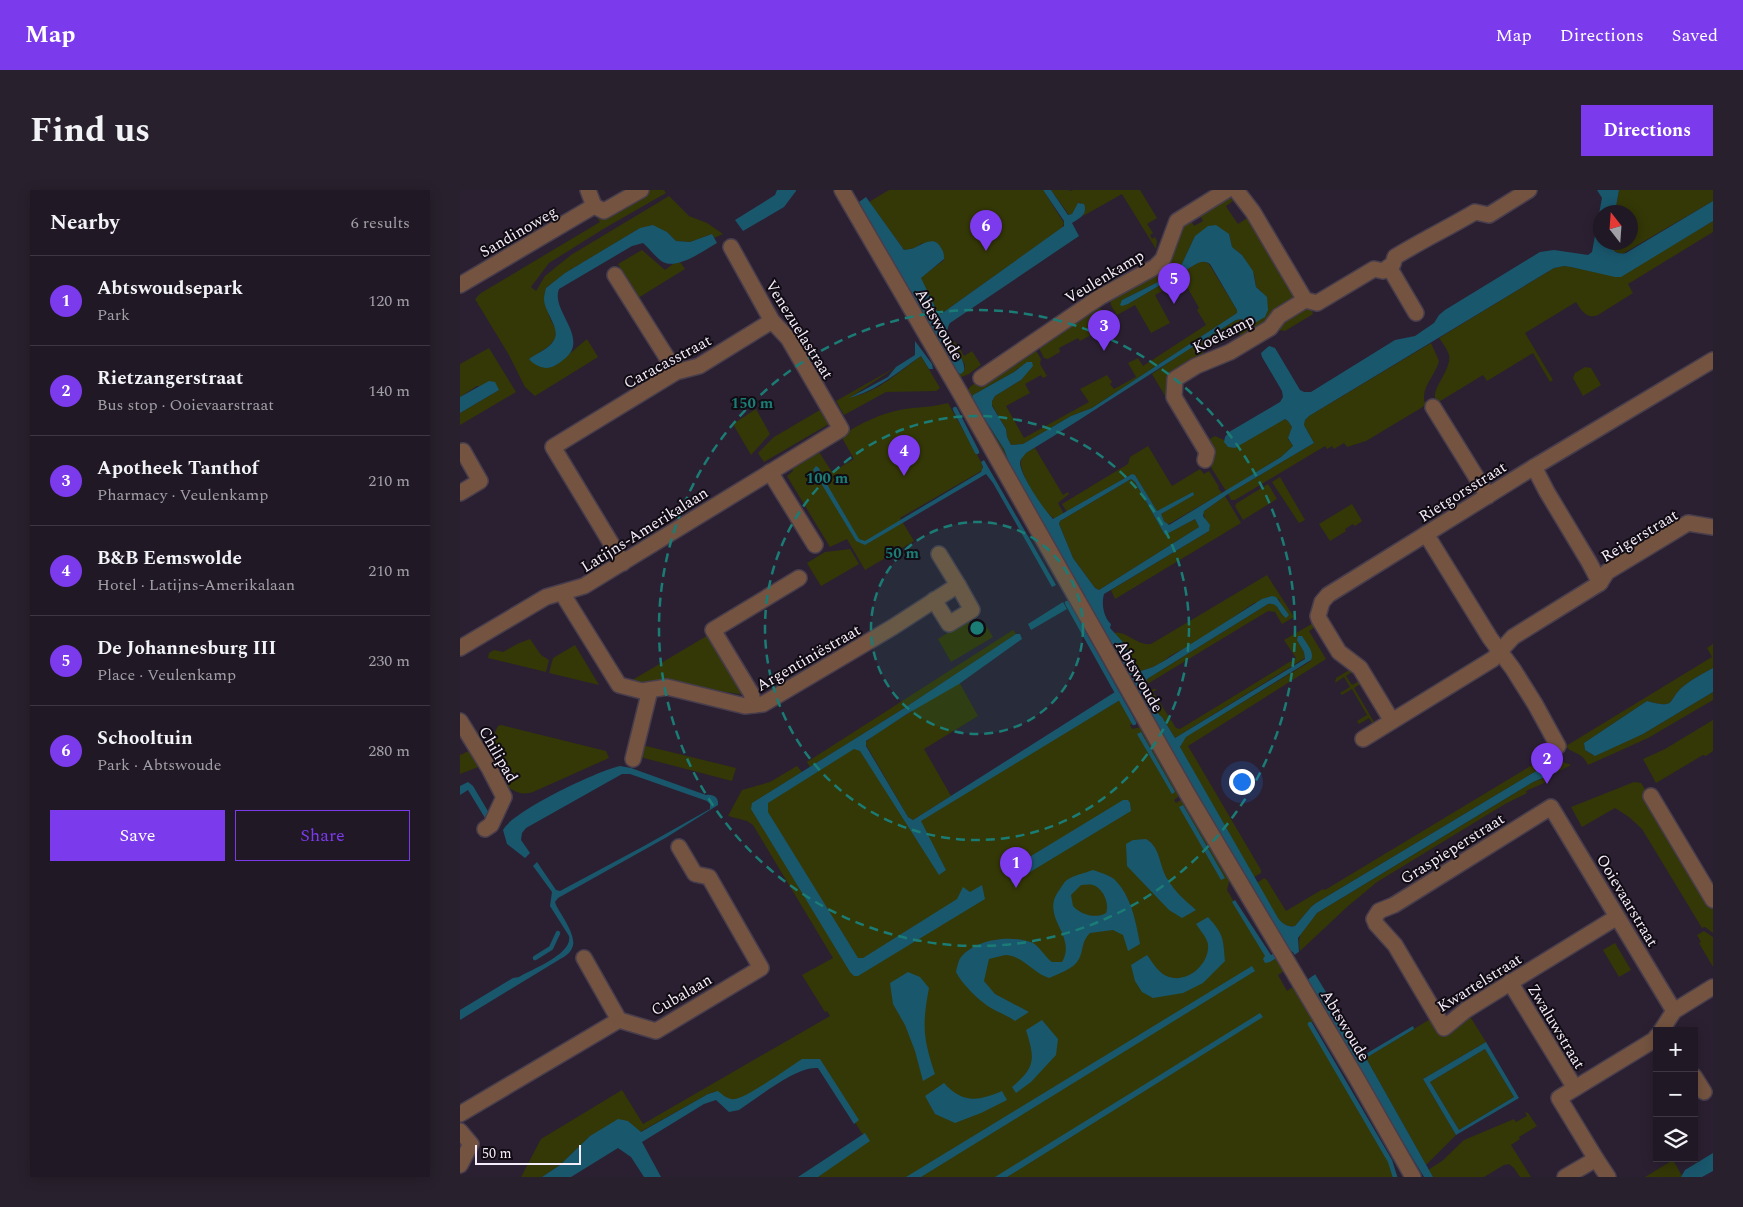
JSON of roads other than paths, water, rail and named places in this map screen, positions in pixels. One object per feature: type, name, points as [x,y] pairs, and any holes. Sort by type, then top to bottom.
[{"type":"street","points":[[588,190],[594,206]]},
{"type":"street","name":"Sandinoweg","points":[[460,285],[594,206],[604,211],[641,190]]},
{"type":"street","name":"Abtswoude","points":[[842,190],[959,391],[1132,697],[1413,1177]]},
{"type":"street","name":"Veulenkamp","points":[[981,378],[1100,296],[1154,267],[1163,260],[1177,221],[1226,190]]},
{"type":"street","points":[[1236,190],[1253,212],[1305,300]]},
{"type":"street","name":"Koekamp","points":[[1205,460],[1207,452],[1174,397],[1175,379],[1196,366],[1230,352],[1270,328],[1279,316],[1305,300],[1317,303],[1374,269],[1383,271],[1393,264],[1395,257],[1425,238],[1433,236],[1475,212],[1488,215],[1529,190]]},
{"type":"street","name":"Venezuelastraat","points":[[731,247],[772,321],[788,338],[841,429]]},
{"type":"street","points":[[1389,267],[1416,313]]},
{"type":"street","points":[[615,275],[676,372]]},
{"type":"street","name":"Caracasstraat","points":[[623,564],[553,447],[676,372],[699,366],[772,321]]},
{"type":"street","name":"Rietgorsstraat","points":[[1392,721],[1360,668],[1339,652],[1318,616],[1322,602],[1328,595],[1534,467],[1713,360]]},
{"type":"street","points":[[1433,406],[1488,496]]},
{"type":"street","name":"Latijns-Amerikalaan","points":[[460,648],[546,597],[584,586],[623,564],[841,429]]},
{"type":"street","points":[[460,493],[480,481],[463,451]]},
{"type":"street","name":"Reigerstraat","points":[[1534,467],[1590,562],[1600,583]]},
{"type":"street","points":[[770,472],[815,545]]},
{"type":"street","name":"Reigerstraat","points":[[1600,583],[1607,572],[1688,523],[1713,528]]},
{"type":"street","points":[[1426,534],[1490,638],[1535,704],[1558,746]]},
{"type":"street","points":[[934,600],[948,624],[972,610],[939,554]]},
{"type":"street","points":[[754,705],[750,693],[713,630],[799,578]]},
{"type":"street","points":[[1363,739],[1493,659],[1513,637],[1600,583]]},
{"type":"street","name":"Argentiniëstraat","points":[[562,593],[619,685],[642,691],[667,687],[745,706],[763,704],[791,689],[958,585]]},
{"type":"street","points":[[633,759],[650,690]]},
{"type":"street","name":"Chilipad","points":[[460,721],[489,768],[504,797],[491,826],[485,829]]},
{"type":"street","points":[[1651,796],[1713,900]]},
{"type":"street","name":"Ooievaarstraat","points":[[1551,807],[1674,1011]]},
{"type":"street","name":"Graspieperstraat","points":[[1374,919],[1380,911],[1394,905],[1551,807]]},
{"type":"street","name":"Cubalaan","points":[[619,1020],[656,1031],[761,968],[709,877],[695,874],[679,848]]},
{"type":"street","name":"Kwartelstraat","points":[[1374,919],[1395,946],[1444,1028],[1466,1010],[1617,917]]},
{"type":"street","points":[[460,1114],[619,1020],[584,958]]},
{"type":"street","name":"Zwaluwstraat","points":[[1510,982],[1575,1088]]},
{"type":"street","points":[[1664,1027],[1674,1011],[1713,987]]},
{"type":"street","points":[[1608,1177],[1559,1098],[1653,1041]]},
{"type":"street","points":[[1698,1082],[1704,1092]]},
{"type":"street","points":[[460,1131],[471,1144],[460,1165]]},
{"type":"street","points":[[1565,1177],[1596,1159]]},
{"type":"water","points":[[777,190],[796,191],[784,207],[743,231],[735,220],[775,195]]},
{"type":"water","points":[[1043,190],[1051,190],[1068,215],[1072,214],[1078,203],[1084,204],[1084,213],[1072,223],[1079,236],[950,323],[948,335],[950,341],[964,365],[964,371],[961,374],[955,372],[859,202],[866,197],[904,250],[930,241],[939,244],[944,259],[921,278],[938,313],[941,314],[1064,226],[1064,221]]},
{"type":"water","points":[[1597,190],[1619,190],[1616,205],[1601,205],[1602,198]]},
{"type":"water","points":[[1713,201],[1713,221],[1621,277],[1564,266],[1554,268],[1309,416],[1305,420],[1304,425],[1314,443],[1228,494],[1204,511],[1203,516],[1210,525],[1209,531],[1104,594],[1103,598],[1104,610],[1111,624],[1110,628],[1122,641],[1135,665],[1141,671],[1164,661],[1262,599],[1272,596],[1276,597],[1289,615],[1286,618],[1276,606],[1268,604],[1147,679],[1146,683],[1153,705],[1175,738],[1305,659],[1304,652],[1297,640],[1298,636],[1302,636],[1310,648],[1311,660],[1186,737],[1180,747],[1278,918],[1288,926],[1295,926],[1316,903],[1531,774],[1550,764],[1557,772],[1533,782],[1317,913],[1298,938],[1299,952],[1313,976],[1315,974],[1364,1055],[1413,1026],[1414,1029],[1366,1058],[1433,1177],[1424,1177],[1306,981],[1309,979],[1293,952],[1289,950],[1270,962],[1265,963],[1263,959],[1265,956],[1232,902],[1235,900],[1271,955],[1287,945],[1155,723],[1089,604],[1084,600],[1086,597],[1012,470],[1004,449],[972,399],[973,395],[1014,372],[1027,362],[1032,362],[1033,366],[1021,380],[995,396],[992,401],[992,406],[1006,429],[1011,445],[1023,444],[1071,416],[1092,408],[1237,313],[1210,264],[1205,262],[1196,264],[1128,304],[1120,305],[1122,300],[1160,281],[1180,268],[1195,236],[1208,226],[1216,225],[1229,234],[1232,247],[1242,255],[1253,271],[1256,287],[1267,297],[1268,310],[1265,317],[1251,325],[1242,319],[1236,320],[1026,453],[1020,462],[1028,484],[1053,519],[1132,474],[1135,475],[1157,511],[1193,492],[1194,495],[1161,514],[1164,521],[1169,525],[1281,457],[1293,446],[1288,438],[1292,427],[1285,419],[1235,448],[1228,447],[1224,442],[1229,432],[1280,402],[1283,397],[1282,391],[1262,357],[1261,353],[1269,346],[1275,348],[1300,390],[1311,392],[1395,340],[1415,336],[1434,323],[1445,310],[1540,252],[1554,250],[1588,255],[1592,252],[1593,247],[1593,250],[1614,250],[1618,253],[1638,250],[1638,246]],"holes":[[[1131,479],[1135,482],[1165,535],[1195,519],[1199,527],[1099,590],[1095,588],[1073,558],[1059,524],[1060,521]]]},
{"type":"water","points":[[653,225],[667,232],[676,241],[690,242],[712,234],[717,243],[691,258],[669,264],[660,260],[643,243],[632,246],[559,289],[558,298],[560,306],[572,334],[571,352],[555,366],[546,368],[532,362],[529,359],[549,346],[556,335],[545,304],[546,288],[565,273],[640,228]]},
{"type":"water","points":[[915,341],[932,364],[933,369],[929,369],[921,356],[878,386],[849,398],[888,377],[896,367],[915,355]]},
{"type":"water","points":[[489,381],[495,382],[499,390],[460,413],[460,397]]},
{"type":"water","points":[[984,460],[1056,585],[1052,587],[993,483],[986,474],[865,545],[856,541],[813,470],[816,466],[819,468],[859,539],[865,541],[981,472],[983,467],[981,462]]},
{"type":"water","points":[[1063,602],[1067,609],[1031,630],[1028,624]]},
{"type":"water","points":[[1016,634],[1020,634],[1022,639],[959,684],[907,714],[866,741],[866,746],[908,817],[913,820],[1115,692],[1120,700],[921,821],[946,870],[939,875],[860,751],[854,749],[768,803],[768,812],[858,958],[863,958],[957,899],[963,887],[970,892],[982,885],[985,899],[858,976],[854,976],[751,809],[752,803],[906,707]]},
{"type":"water","points":[[1713,668],[1713,692],[1643,734],[1595,756],[1585,750],[1584,743],[1647,701],[1668,704],[1685,685]]},
{"type":"water","points":[[1141,732],[1175,792],[1172,794],[1137,734]]},
{"type":"water","points":[[620,766],[631,768],[706,795],[711,795],[718,800],[718,805],[667,837],[558,898],[555,902],[556,905],[573,938],[570,952],[460,1020],[460,1010],[513,978],[519,977],[550,960],[565,949],[569,943],[569,936],[550,906],[552,892],[533,866],[537,862],[556,890],[560,891],[710,809],[710,804],[707,801],[630,774],[622,774],[526,828],[522,833],[521,840],[530,853],[525,858],[507,844],[503,830],[522,813],[576,783]]},
{"type":"water","points":[[468,782],[473,786],[489,813],[485,818],[468,790],[460,795],[460,786]]},
{"type":"water","points":[[1123,800],[1128,800],[1131,811],[1012,883],[1010,874],[1021,869],[1021,866],[1031,856]]},
{"type":"water","points":[[1183,805],[1225,878],[1221,880],[1179,807]]},
{"type":"water","points":[[1146,839],[1157,852],[1165,875],[1171,884],[1196,910],[1182,918],[1169,910],[1127,866],[1126,844],[1133,840]]},
{"type":"water","points":[[1093,870],[1109,876],[1120,885],[1132,909],[1140,944],[1128,951],[1123,935],[1113,930],[1090,933],[1085,939],[1077,963],[1066,971],[1049,978],[1011,956],[1005,955],[989,959],[984,981],[995,994],[1029,1012],[1015,1021],[986,1005],[976,997],[962,982],[956,972],[961,957],[967,951],[984,942],[1005,939],[1024,940],[1036,945],[1052,962],[1062,962],[1066,952],[1065,943],[1053,909],[1054,899],[1066,881]],"holes":[[[1081,885],[1093,885],[1100,889],[1106,901],[1106,913],[1093,916],[1080,912],[1073,906],[1071,895]]]},
{"type":"water","points":[[1208,917],[1222,937],[1225,961],[1203,983],[1183,993],[1153,998],[1142,992],[1135,981],[1131,965],[1147,955],[1159,971],[1169,977],[1183,977],[1202,965],[1208,951],[1208,944],[1196,924]]},
{"type":"water","points":[[1252,966],[1255,971],[921,1177],[906,1177]]},
{"type":"water","points":[[908,972],[920,977],[929,988],[925,1012],[925,1031],[928,1051],[935,1074],[923,1081],[915,1051],[905,1025],[893,1004],[890,983]]},
{"type":"water","points":[[1260,1013],[1263,1017],[1007,1177],[995,1177]]},
{"type":"water","points":[[1042,1020],[1058,1039],[1056,1055],[1031,1082],[1016,1093],[1012,1087],[1026,1074],[1032,1056],[1026,1030]]},
{"type":"water","points":[[1486,1042],[1519,1098],[1456,1135],[1423,1079]],"holes":[[[1485,1049],[1514,1097],[1459,1130],[1430,1082]]]},
{"type":"water","points":[[802,1059],[820,1059],[859,1120],[854,1124],[818,1068],[809,1069],[778,1083],[739,1110],[729,1112],[716,1100],[704,1104],[642,1142],[661,1177],[644,1177],[631,1157],[618,1148],[571,1177],[542,1177],[560,1165],[590,1136],[618,1119],[628,1121],[641,1132],[708,1094],[718,1091],[730,1099],[741,1097],[768,1082]]},
{"type":"water","points":[[944,1083],[958,1095],[971,1099],[985,1097],[1002,1091],[1007,1100],[955,1123],[935,1114],[925,1096]]},
{"type":"water","points":[[865,1133],[870,1141],[818,1177],[798,1177]]},
{"type":"water","points":[[1713,1153],[1713,1171],[1702,1177],[1681,1177],[1685,1170]]},
{"type":"waterway","points":[[955,409],[977,452]]},
{"type":"waterway","points":[[1067,603],[1134,723]]},
{"type":"waterway","points":[[535,958],[551,948],[558,933]]},
{"type":"waterway","points":[[1310,1024],[1390,1161],[1395,1177]]},
{"type":"place","name":"Schooltuin","points":[[986,251]]},
{"type":"place","name":"De Johannesburg III","points":[[1174,304]]},
{"type":"place","name":"Apotheek Tanthof","points":[[1104,351]]},
{"type":"place","name":"B&B Eemswolde","points":[[904,476]]},
{"type":"place","name":"Rietzangerstraat","points":[[1547,784]]},
{"type":"place","name":"Abtswoudsepark","points":[[1016,888]]}]
